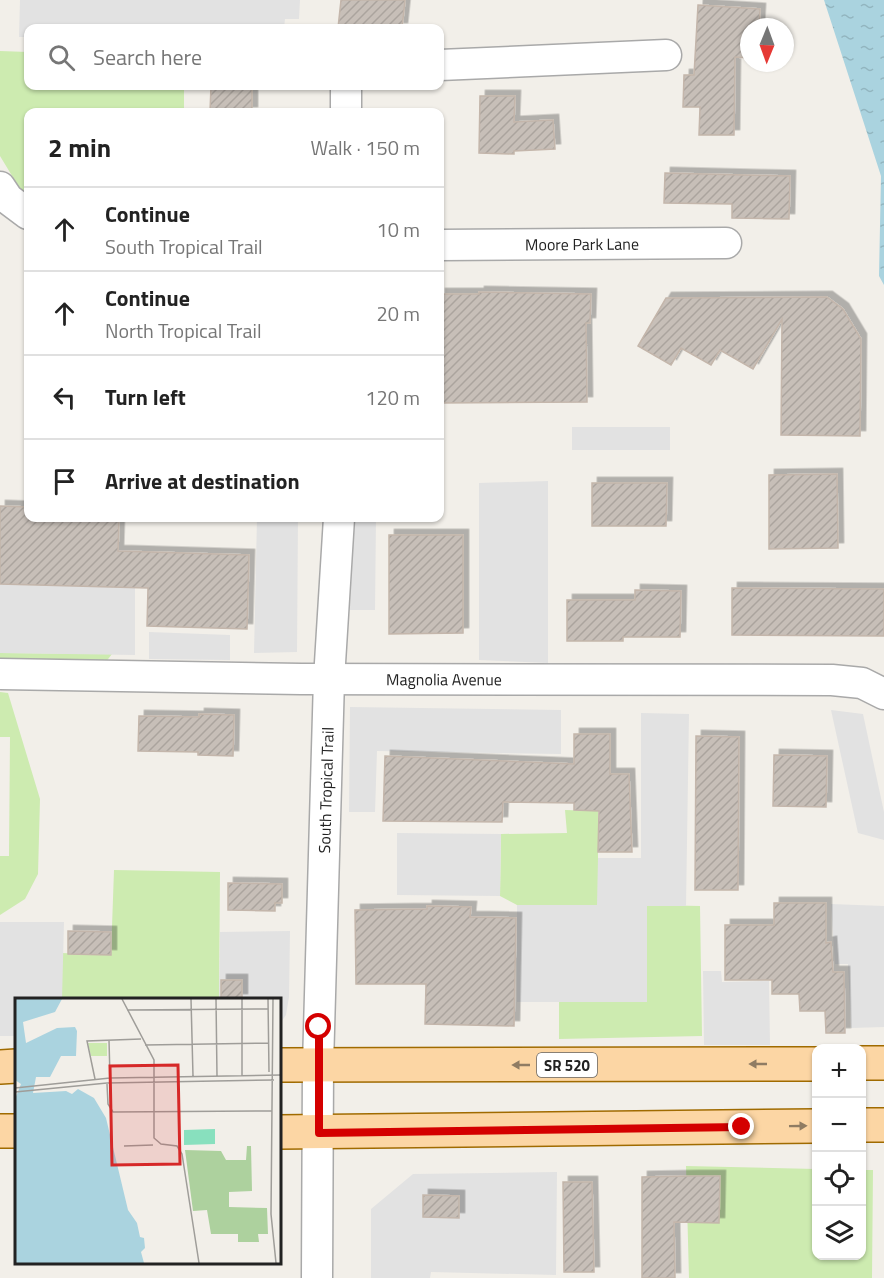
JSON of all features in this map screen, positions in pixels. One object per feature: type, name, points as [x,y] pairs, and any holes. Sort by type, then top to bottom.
[{"type":"main road","points":[[866,1064],[884,1063]]},
{"type":"main road","name":"SR 520","points":[[280,1065],[812,1064]]},
{"type":"main road","points":[[866,1125],[884,1125]]},
{"type":"main road","points":[[280,1132],[812,1126]]},
{"type":"street","points":[[444,65],[666,55]]},
{"type":"street","points":[[346,90],[346,108]]},
{"type":"street","points":[[0,187],[8,199],[24,211]]},
{"type":"street","name":"Moore Park Lane","points":[[444,245],[726,243]]},
{"type":"street","name":"South Tropical Trail","points":[[317,1278],[318,1065],[329,679],[339,522]]},
{"type":"street","name":"Magnolia Avenue","points":[[0,674],[329,679],[832,680],[862,683],[884,694]]},
{"type":"green space","points":[[0,51],[24,52],[24,90],[184,90],[184,108],[24,108],[24,190],[20,189],[0,156]]},
{"type":"green space","points":[[0,653],[112,654],[105,663],[0,664]]},
{"type":"green space","points":[[0,692],[8,693],[40,799],[38,874],[25,899],[0,915],[0,856],[9,856],[10,737],[0,737]]},
{"type":"green space","points":[[565,810],[598,811],[598,905],[517,905],[500,896],[501,834],[567,833]]},
{"type":"green space","points":[[114,870],[220,872],[219,998],[62,998],[62,953],[111,955]]},
{"type":"green space","points":[[647,905],[700,906],[702,1036],[559,1039],[559,1002],[647,1002]]},
{"type":"green space","points":[[686,1166],[812,1169],[812,1260],[866,1260],[866,1170],[873,1170],[872,1278],[689,1278]]},
{"type":"shaded area","points":[[20,0],[300,0],[299,19],[285,19],[284,24],[24,24],[24,37],[19,37]]},
{"type":"shaded area","points":[[572,427],[670,427],[670,450],[572,450]]},
{"type":"shaded area","points":[[548,481],[548,663],[479,660],[479,483]]},
{"type":"shaded area","points":[[257,522],[298,522],[297,652],[254,653]]},
{"type":"shaded area","points":[[352,522],[376,522],[375,610],[350,610]]},
{"type":"shaded area","points":[[0,582],[135,583],[135,655],[0,653]]},
{"type":"shaded area","points":[[149,632],[230,635],[230,660],[149,659]]},
{"type":"shaded area","points":[[350,707],[561,710],[561,754],[377,751],[375,812],[349,812]]},
{"type":"shaded area","points":[[831,710],[863,714],[884,812],[884,840],[858,833]]},
{"type":"shaded area","points":[[641,713],[689,714],[686,906],[647,906],[647,1002],[517,1002],[517,905],[597,905],[598,858],[641,858]]},
{"type":"shaded area","points":[[397,833],[501,834],[500,896],[397,895]]},
{"type":"shaded area","points":[[831,904],[884,906],[884,1027],[851,1028],[848,964],[835,964]]},
{"type":"shaded area","points":[[0,922],[64,922],[62,998],[15,998],[15,1036],[0,1036]]},
{"type":"shaded area","points":[[290,931],[289,997],[286,1015],[280,1024],[280,998],[219,998],[220,932]]},
{"type":"shaded area","points":[[703,971],[721,971],[722,982],[769,981],[770,1045],[704,1045]]},
{"type":"shaded area","points":[[557,1172],[556,1275],[431,1272],[430,1278],[371,1278],[371,1209],[413,1174]]},
{"type":"water","points":[[824,0],[884,0],[884,285],[879,276],[881,176]]},
{"type":"building","points":[[341,0],[405,0],[402,24],[338,24]]},
{"type":"building","points":[[698,5],[760,9],[760,18],[740,18],[740,57],[735,57],[734,135],[699,135],[700,107],[683,107],[684,75],[694,75]]},
{"type":"building","points":[[211,90],[252,90],[252,108],[210,108]]},
{"type":"building","points":[[480,96],[515,96],[514,122],[553,120],[555,149],[514,151],[514,154],[479,153]]},
{"type":"building","points":[[665,173],[790,176],[789,219],[732,218],[732,204],[664,203]]},
{"type":"building","points":[[479,292],[591,294],[590,323],[586,323],[587,402],[444,403],[444,294],[479,294]]},
{"type":"building","points":[[827,297],[843,309],[861,339],[860,436],[781,435],[782,319],[753,369],[720,350],[711,365],[681,348],[671,365],[638,346],[666,298]]},
{"type":"building","points":[[837,474],[838,548],[769,549],[769,475]]},
{"type":"building","points":[[592,483],[667,483],[666,526],[592,526]]},
{"type":"building","points":[[0,506],[24,507],[24,522],[119,522],[118,551],[249,555],[247,629],[147,626],[148,588],[0,584]]},
{"type":"building","points":[[389,535],[463,535],[463,633],[389,634]]},
{"type":"building","points":[[732,588],[884,589],[884,636],[732,635]]},
{"type":"building","points":[[635,590],[681,591],[680,637],[623,637],[623,641],[567,641],[567,600],[635,600]]},
{"type":"building","points":[[199,714],[234,715],[233,756],[198,755],[198,752],[138,751],[139,716],[199,717]]},
{"type":"building","points":[[574,734],[610,734],[610,774],[629,774],[632,852],[598,852],[599,811],[574,810],[574,803],[503,802],[502,822],[383,821],[385,756],[574,764]]},
{"type":"building","points":[[696,736],[739,737],[738,890],[695,890]]},
{"type":"building","points":[[774,755],[827,756],[826,807],[773,806]]},
{"type":"building","points":[[228,883],[282,884],[282,903],[275,903],[275,911],[228,910]]},
{"type":"building","points":[[774,903],[826,903],[826,943],[831,942],[833,972],[844,972],[845,1033],[826,1033],[825,1011],[800,1011],[799,994],[772,994],[772,980],[725,980],[725,925],[774,925]]},
{"type":"building","points":[[427,906],[471,907],[470,917],[516,918],[514,1026],[425,1024],[426,984],[356,984],[355,910],[427,909]]},
{"type":"building","points":[[68,931],[111,932],[111,955],[68,954]]},
{"type":"building","points":[[221,980],[242,980],[242,998],[221,998]]},
{"type":"building","points":[[720,1176],[719,1223],[674,1222],[675,1278],[642,1278],[642,1177]]},
{"type":"building","points":[[563,1182],[592,1182],[594,1272],[564,1272]]},
{"type":"building","points":[[423,1195],[459,1196],[459,1218],[423,1217]]},
{"type":"route","points":[[319,1027],[319,1133],[742,1127]]}]
